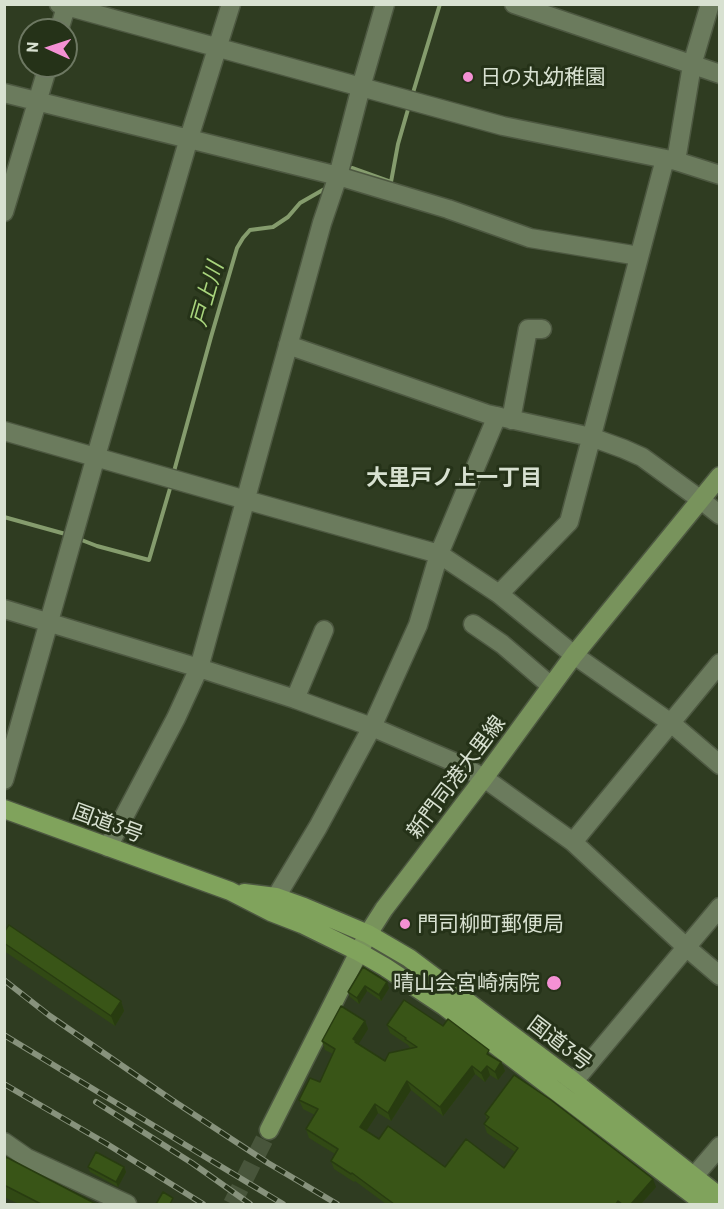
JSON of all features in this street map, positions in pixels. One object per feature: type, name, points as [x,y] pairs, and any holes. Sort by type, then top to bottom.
[{"type":"highway","name":"国道3号","points":[[4,809],[230,891],[359,952],[386,967],[567,1089]]},
{"type":"highway","name":"国道3号","points":[[230,891],[276,897],[304,907],[368,934],[409,958],[567,1089],[688,1183],[705,1204]]},
{"type":"highway","name":"国道3号","points":[[688,1183],[720,1197]]},
{"type":"main road","name":"新門司港大里線","points":[[269,1130],[368,934],[384,909],[574,655],[720,476]]},
{"type":"street","points":[[4,780],[189,138],[231,4]]},
{"type":"street","points":[[108,847],[176,718],[199,668],[385,4]]},
{"type":"street","points":[[514,4],[534,8],[720,74]]},
{"type":"street","points":[[499,594],[569,522],[639,256],[671,160],[692,65],[710,4]]},
{"type":"street","points":[[64,5],[216,49],[503,126],[671,160],[720,176]]},
{"type":"street","points":[[4,212],[44,78]]},
{"type":"street","points":[[4,93],[338,176],[448,209],[530,238],[639,256]]},
{"type":"street","points":[[276,897],[318,827],[372,727],[418,625],[439,554],[504,418],[528,329],[542,329]]},
{"type":"street","points":[[288,345],[504,418],[591,437],[642,457],[720,515]]},
{"type":"street","points":[[4,430],[439,554],[499,594],[574,655],[670,723],[720,765]]},
{"type":"street","points":[[4,609],[295,699],[372,727],[454,762],[484,778],[573,842],[720,976]]},
{"type":"street","points":[[473,624],[502,644],[551,686]]},
{"type":"street","points":[[295,699],[324,630]]},
{"type":"street","points":[[573,842],[720,663]]},
{"type":"street","points":[[567,1089],[720,907]]},
{"type":"street","points":[[4,1142],[27,1158],[127,1204]]},
{"type":"street","points":[[688,1183],[720,1146]]},
{"type":"building","points":[[9,925],[121,1001],[111,1016],[4,943],[4,932]]},
{"type":"building","points":[[363,967],[387,982],[379,995],[365,986],[357,998],[348,992]]},
{"type":"building","points":[[404,1000],[443,1026],[448,1019],[489,1050],[487,1054],[501,1062],[495,1072],[487,1066],[481,1073],[472,1066],[440,1107],[407,1081],[388,1113],[375,1104],[360,1127],[379,1139],[388,1126],[445,1167],[466,1139],[504,1168],[518,1148],[484,1124],[489,1117],[485,1114],[514,1075],[551,1100],[653,1179],[631,1204],[622,1204],[618,1201],[616,1204],[394,1204],[352,1173],[331,1161],[338,1149],[306,1129],[318,1109],[299,1100],[310,1078],[320,1082],[335,1049],[322,1041],[341,1006],[365,1021],[353,1039],[355,1042],[385,1061],[389,1053],[417,1047],[387,1025]]},
{"type":"building","points":[[96,1152],[124,1167],[116,1182],[88,1167]]},
{"type":"building","points":[[4,1157],[96,1204],[41,1204],[4,1185]]},
{"type":"building","points":[[163,1192],[173,1198],[170,1204],[156,1204]]},
{"type":"waterway","name":"戸上川","points":[[412,96],[440,4]]},
{"type":"waterway","name":"戸上川","points":[[346,173],[352,168],[391,182],[398,144],[409,106]]},
{"type":"waterway","name":"戸上川","points":[[173,475],[237,248],[250,230],[273,227],[288,217],[300,203],[328,187]]},
{"type":"waterway","name":"戸上川","points":[[79,539],[149,560],[171,485]]},
{"type":"waterway","name":"戸上川","points":[[4,517],[69,535]]},
{"type":"tunnel","points":[[232,1204],[269,1130]]},
{"type":"railway","points":[[4,980],[50,1016],[172,1100],[268,1163],[337,1204]]},
{"type":"railway","points":[[4,1035],[283,1204]]},
{"type":"railway","points":[[4,1084],[107,1144],[203,1204]]},
{"type":"railway","points":[[96,1102],[192,1163],[250,1204]]},
{"type":"place","name":"日の丸幼稚園","points":[[468,77]]},
{"type":"place","name":"門司柳町郵便局","points":[[405,924]]},
{"type":"place","name":"晴山会宮崎病院","points":[[554,983]]},
{"type":"district","name":"大里戸ノ上一丁目","points":[[454,478]]}]
